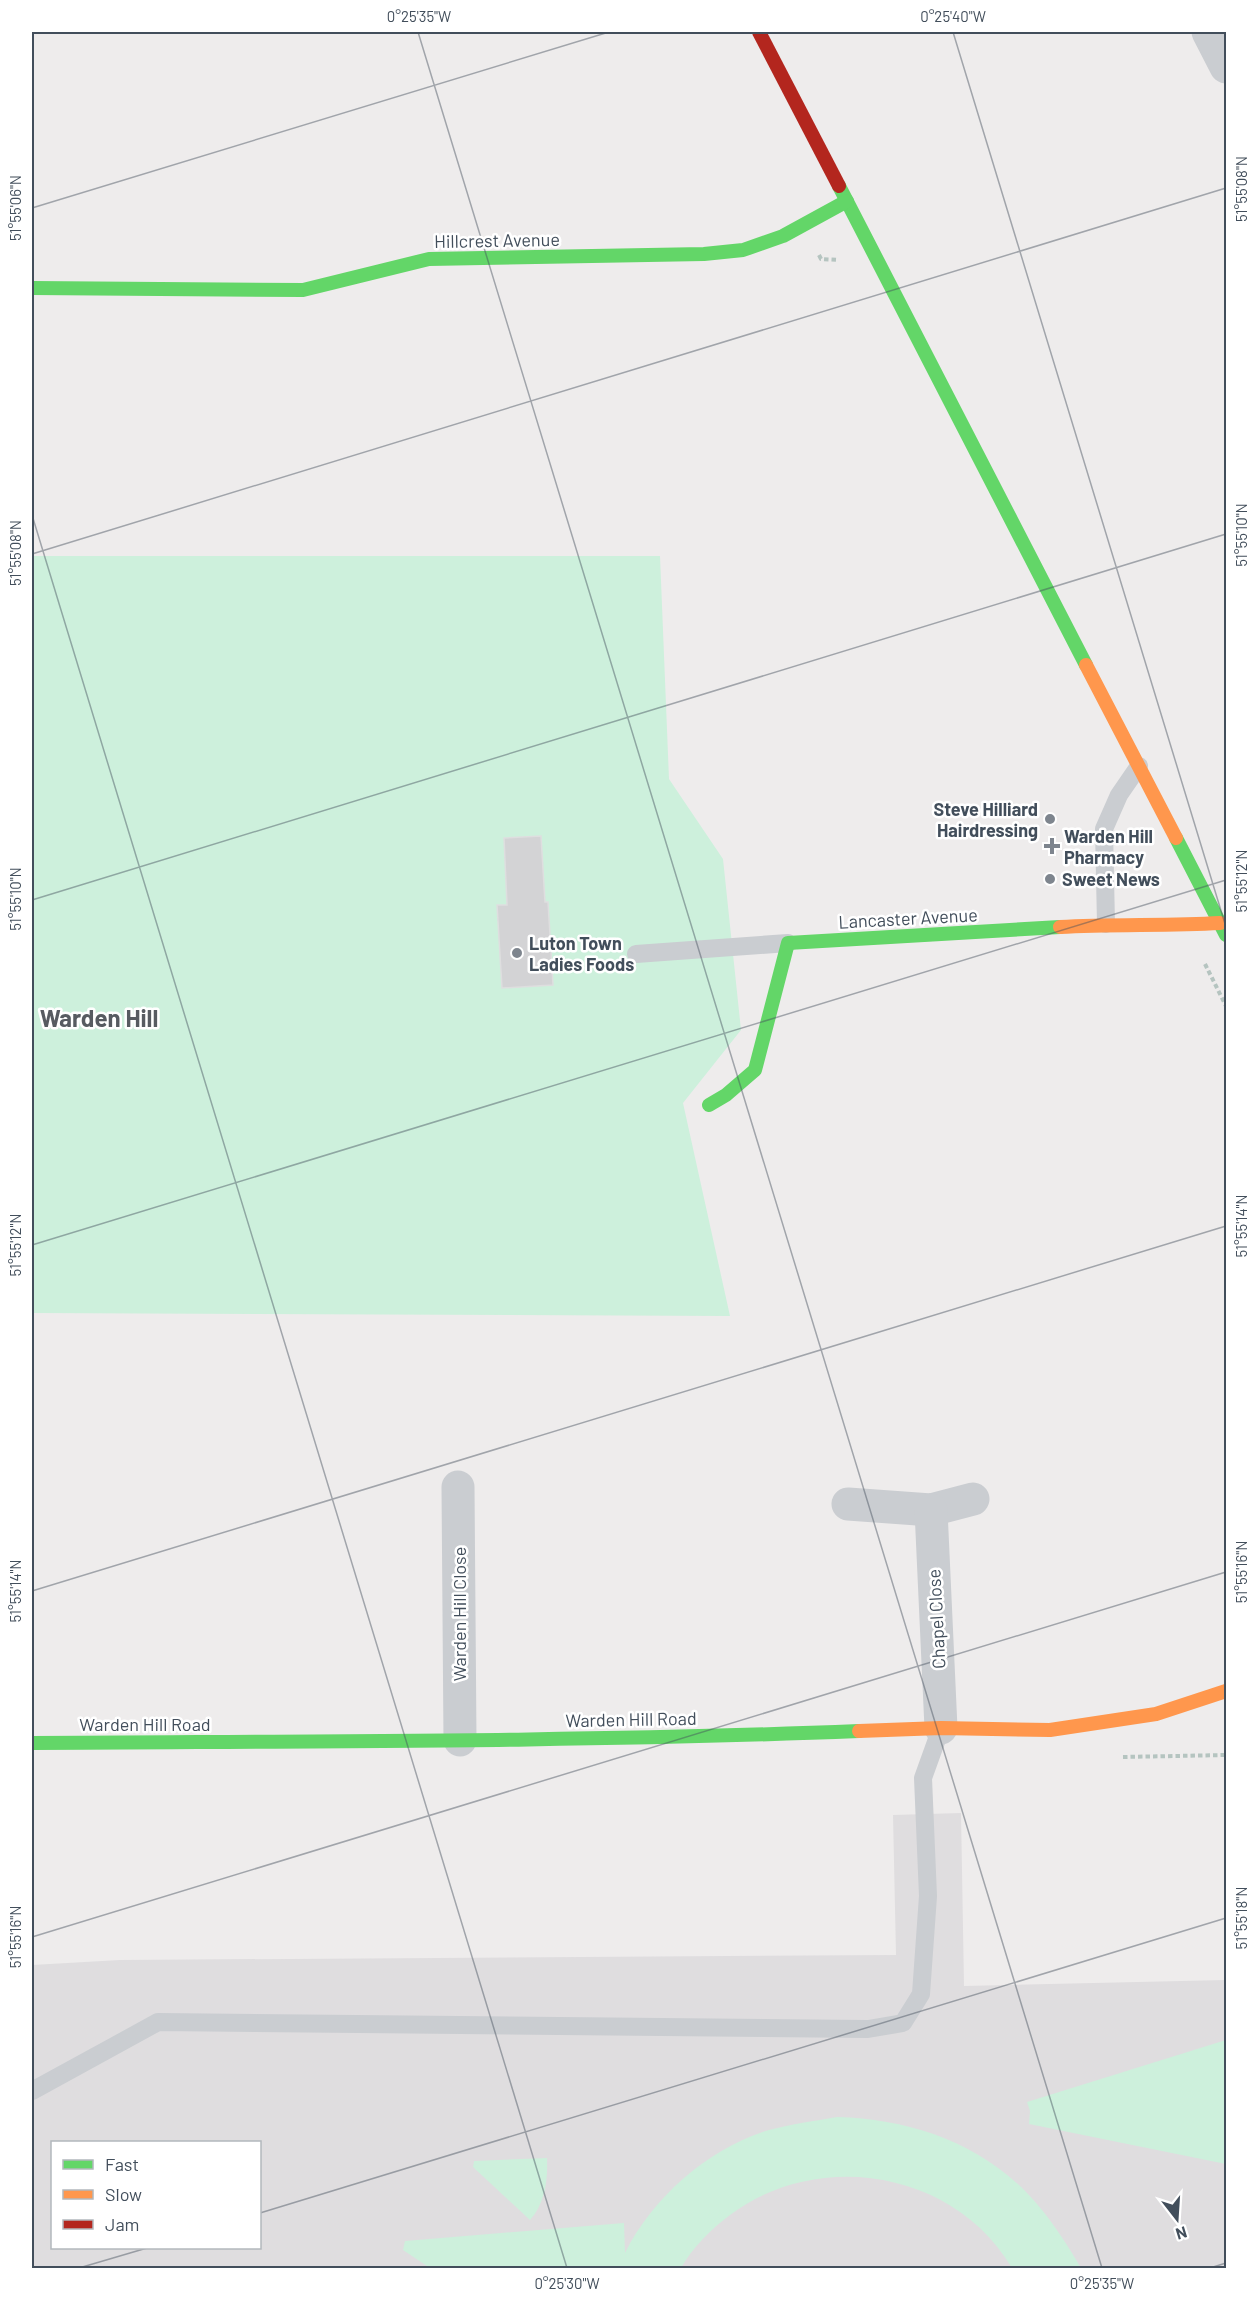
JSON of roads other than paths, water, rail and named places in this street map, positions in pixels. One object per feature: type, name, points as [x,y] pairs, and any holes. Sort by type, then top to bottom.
[{"type":"main road","points":[[759,32],[1223,929]]},
{"type":"main road","name":"Hillcrest Avenue","points":[[32,288],[303,290],[429,259],[704,254],[743,250],[783,236],[847,201]]},
{"type":"main road","name":"Lancaster Avenue","points":[[788,943],[1106,924],[1184,925],[1223,929]]},
{"type":"main road","points":[[709,1105],[726,1095],[755,1070],[788,943]]},
{"type":"main road","name":"Warden Hill Road","points":[[32,1743],[460,1740],[760,1735],[941,1728],[1050,1730],[1156,1714],[1227,1691]]},
{"type":"street","points":[[1208,32],[1227,67]]},
{"type":"street","name":"Warden Hill Close","points":[[458,1487],[460,1740]]},
{"type":"street","points":[[848,1504],[931,1510],[973,1498]]},
{"type":"street","name":"Chapel Close","points":[[931,1510],[941,1728]]},
{"type":"lane","points":[[1106,924],[1104,829],[1119,795],[1139,766]]},
{"type":"lane","points":[[636,954],[788,943]]},
{"type":"lane","points":[[32,2091],[158,2022],[856,2029],[903,2024],[921,1994],[928,1896],[923,1778],[941,1728]]},
{"type":"place","name":"Steve Hilliard Hairdressing","points":[[1050,819]]},
{"type":"place","name":"Warden Hill Pharmacy","points":[[1052,846]]},
{"type":"place","name":"Sweet News","points":[[1050,879]]},
{"type":"place","name":"Luton Town Ladies Foods","points":[[517,953]]},
{"type":"district","name":"Warden Hill","points":[[99,1017]]}]
